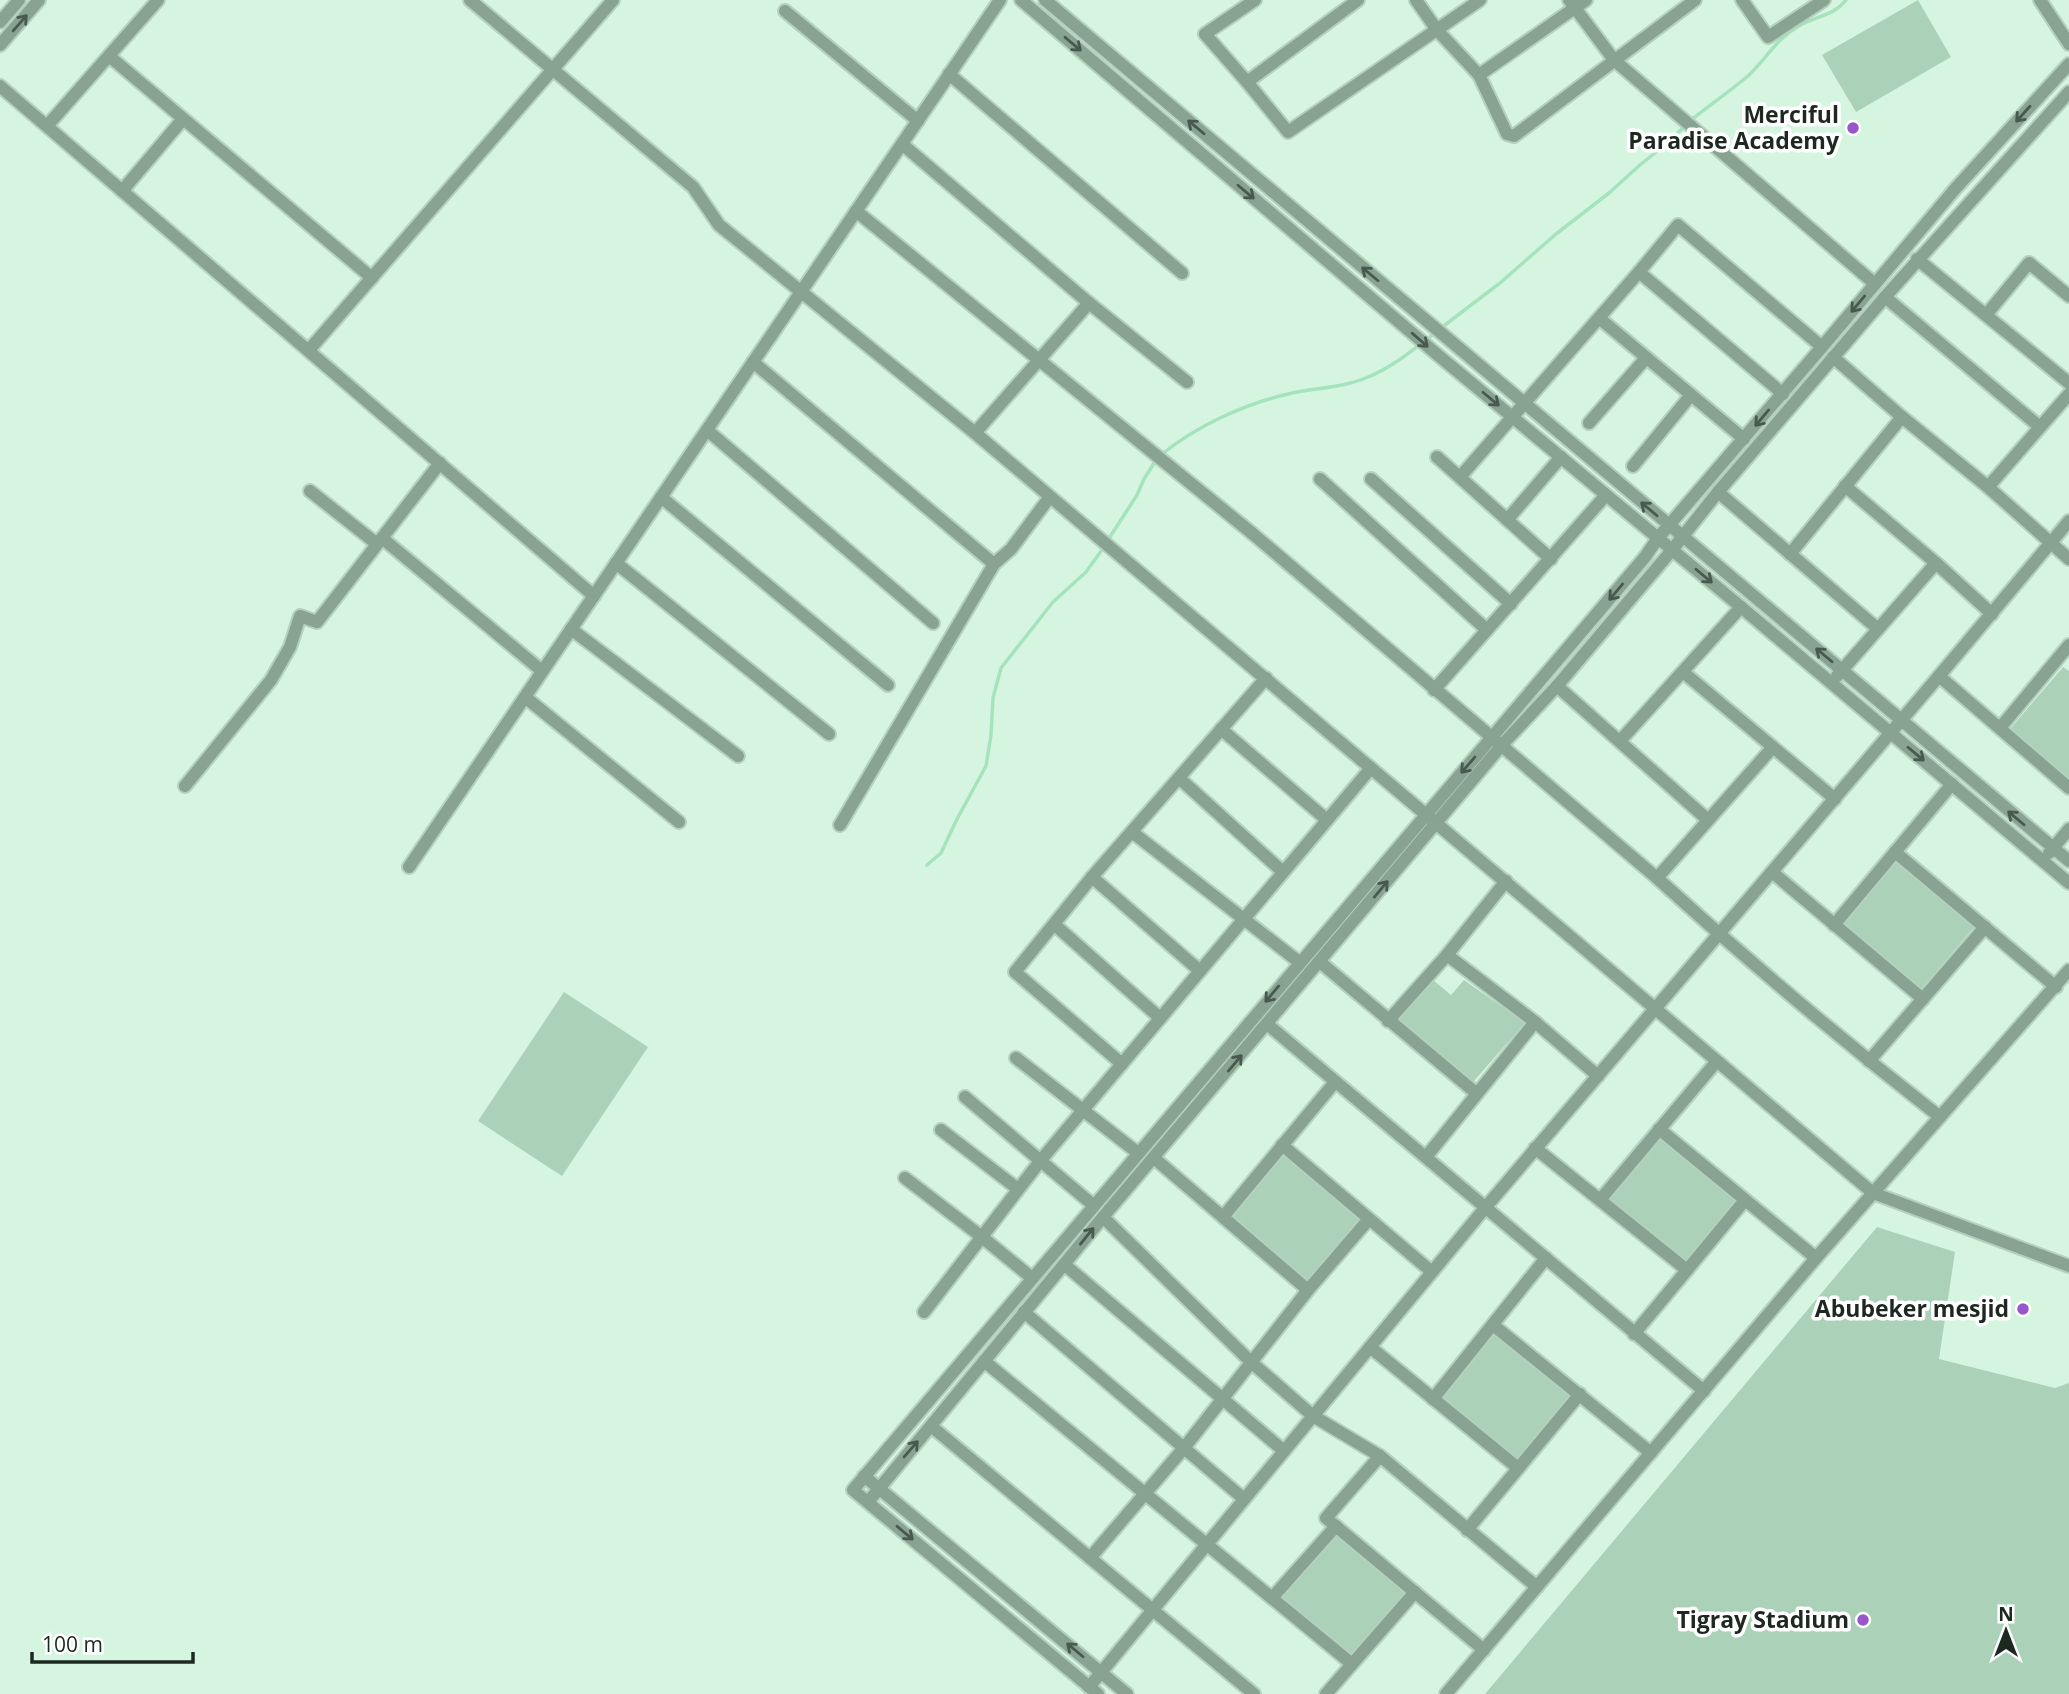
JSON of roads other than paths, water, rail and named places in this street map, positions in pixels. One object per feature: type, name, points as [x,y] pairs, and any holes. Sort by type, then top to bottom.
[{"type":"street","points":[[0,22],[19,0]]},
{"type":"street","points":[[0,45],[39,0]]},
{"type":"street","points":[[47,126],[158,0]]},
{"type":"street","points":[[470,0],[693,187],[719,225],[975,433],[1873,1193],[2069,1266]]},
{"type":"street","points":[[309,350],[613,0]]},
{"type":"street","points":[[409,867],[1000,0]]},
{"type":"street","points":[[1021,0],[1439,356],[2069,883]]},
{"type":"street","points":[[1045,0],[2069,861]]},
{"type":"street","points":[[1255,0],[1205,34],[1288,132],[1480,0]]},
{"type":"street","points":[[1247,82],[1358,0]]},
{"type":"street","points":[[1416,0],[1437,30],[1479,75],[1507,134],[1514,136],[1695,0]]},
{"type":"street","points":[[1479,75],[1572,4],[1586,0]]},
{"type":"street","points":[[1742,0],[1768,37],[1824,0]]},
{"type":"street","points":[[2040,0],[2069,44]]},
{"type":"street","points":[[1572,4],[1614,60],[1874,284]]},
{"type":"street","points":[[785,11],[918,121]]},
{"type":"street","points":[[109,56],[372,278]]},
{"type":"street","points":[[868,1502],[1103,1217],[1436,823],[1496,742],[1658,538],[1955,189],[2069,64]]},
{"type":"street","points":[[949,74],[1182,273]]},
{"type":"street","points":[[0,86],[594,596]]},
{"type":"street","points":[[2069,92],[1833,357],[1557,685],[1496,742],[1425,815],[853,1490],[1094,1690],[1101,1672],[1535,1148],[1939,677],[2069,521]]},
{"type":"street","points":[[122,191],[184,119]]},
{"type":"street","points":[[902,144],[1089,303],[1187,382]]},
{"type":"street","points":[[1955,189],[1969,202]]},
{"type":"street","points":[[856,211],[1253,534],[1657,878],[1719,934],[1940,1118]]},
{"type":"street","points":[[1460,477],[1678,225],[1822,347]]},
{"type":"street","points":[[1917,260],[2069,383]]},
{"type":"street","points":[[1986,315],[2029,263],[2069,296]]},
{"type":"street","points":[[1639,272],[1783,394]]},
{"type":"street","points":[[1885,297],[2040,427]]},
{"type":"street","points":[[975,433],[1089,303]]},
{"type":"street","points":[[1599,318],[1744,439]]},
{"type":"street","points":[[1833,357],[2069,559]]},
{"type":"street","points":[[1589,423],[1646,358]]},
{"type":"street","points":[[754,362],[994,564]]},
{"type":"street","points":[[1988,487],[2069,394]]},
{"type":"street","points":[[1633,466],[1691,395]]},
{"type":"street","points":[[1790,554],[1902,417]]},
{"type":"street","points":[[707,430],[933,623]]},
{"type":"street","points":[[1437,457],[1551,559]]},
{"type":"street","points":[[1507,520],[1561,457]]},
{"type":"street","points":[[185,786],[271,680],[290,647],[300,616],[317,622],[440,463]]},
{"type":"street","points":[[1320,479],[1487,630]]},
{"type":"street","points":[[1371,479],[1511,604]]},
{"type":"street","points":[[1845,486],[1992,614]]},
{"type":"street","points":[[310,491],[379,541],[542,671]]},
{"type":"street","points":[[1718,492],[1878,629]]},
{"type":"street","points":[[1434,690],[1606,495]]},
{"type":"street","points":[[661,497],[888,685]]},
{"type":"street","points":[[840,825],[994,564],[1011,549],[1049,498]]},
{"type":"street","points":[[616,563],[829,734]]},
{"type":"street","points":[[1831,683],[1936,563]]},
{"type":"street","points":[[1620,741],[1741,607]]},
{"type":"street","points":[[571,629],[738,756]]},
{"type":"street","points":[[2000,728],[2064,662],[2069,645]]},
{"type":"street","points":[[1683,672],[1835,799]]},
{"type":"street","points":[[1939,677],[2069,788]]},
{"type":"street","points":[[1122,1064],[1015,972],[1092,877],[1266,678]]},
{"type":"street","points":[[1557,685],[1708,820]]},
{"type":"street","points":[[524,697],[679,822]]},
{"type":"street","points":[[1222,729],[1327,820]]},
{"type":"street","points":[[1657,878],[1773,747]]},
{"type":"street","points":[[923,1312],[1041,1160],[1371,768]]},
{"type":"street","points":[[1179,778],[1283,872]]},
{"type":"street","points":[[1834,925],[1952,784]]},
{"type":"street","points":[[2042,860],[2069,829]]},
{"type":"street","points":[[1132,832],[1299,962]]},
{"type":"street","points":[[1895,852],[2056,987]]},
{"type":"street","points":[[1772,872],[1923,999]]},
{"type":"street","points":[[1092,877],[1200,971]]},
{"type":"street","points":[[1388,1021],[1447,955],[1506,881]]},
{"type":"street","points":[[1055,925],[1160,1018]]},
{"type":"street","points":[[1869,1061],[1985,927]]},
{"type":"street","points":[[1447,955],[1535,1022],[1598,1076]]},
{"type":"street","points":[[1320,962],[1476,1093]]},
{"type":"street","points":[[1446,1694],[1816,1258],[2069,970]]},
{"type":"street","points":[[1426,1157],[1535,1022]]},
{"type":"street","points":[[1267,1024],[1704,1391]]},
{"type":"street","points":[[1016,1058],[1138,1153]]},
{"type":"street","points":[[1600,1200],[1717,1061]]},
{"type":"street","points":[[1223,1217],[1335,1082]]},
{"type":"street","points":[[965,1097],[1093,1205]]},
{"type":"street","points":[[1659,1129],[1816,1258]]},
{"type":"street","points":[[941,1130],[1018,1189]]},
{"type":"street","points":[[1282,1145],[1432,1272]]},
{"type":"street","points":[[1535,1148],[1687,1270]]},
{"type":"street","points":[[1154,1158],[1308,1290]]},
{"type":"street","points":[[905,1178],[1032,1278]]},
{"type":"street","points":[[1634,1334],[1745,1200]]},
{"type":"street","points":[[1103,1217],[1251,1362],[1313,1416],[1380,1456],[1537,1587]]},
{"type":"street","points":[[1090,1558],[1184,1448],[1308,1290],[1369,1219]]},
{"type":"street","points":[[1433,1399],[1546,1258]]},
{"type":"street","points":[[1065,1265],[1284,1451]]},
{"type":"street","points":[[1024,1312],[1244,1499]]},
{"type":"street","points":[[1493,1325],[1651,1453]]},
{"type":"street","points":[[1370,1347],[1518,1468]]},
{"type":"street","points":[[984,1361],[1352,1664]]},
{"type":"street","points":[[1467,1530],[1580,1394]]},
{"type":"street","points":[[931,1426],[1254,1694]]},
{"type":"street","points":[[1380,1456],[1326,1518],[1484,1650]]},
{"type":"street","points":[[864,1476],[1127,1694]]},
{"type":"street","points":[[1272,1598],[1336,1526]]},
{"type":"street","points":[[1326,1694],[1415,1592]]},
{"type":"waterway","points":[[1691,120],[1748,76],[1791,31],[1836,9],[1846,0]]},
{"type":"waterway","points":[[1441,328],[1609,193],[1686,125]]},
{"type":"waterway","points":[[1162,454],[1206,425],[1255,404],[1368,377],[1395,363],[1435,333]]},
{"type":"waterway","points":[[1108,540],[1156,460]]},
{"type":"waterway","points":[[927,865],[941,853],[986,766],[993,698],[1001,668],[1053,602],[1086,572],[1104,547]]},
{"type":"place","name":"Merciful Paradise Academy","points":[[1853,128]]},
{"type":"place","name":"Abubeker mesjid","points":[[2023,1309]]},
{"type":"place","name":"Tigray Stadium","points":[[1863,1620]]}]
